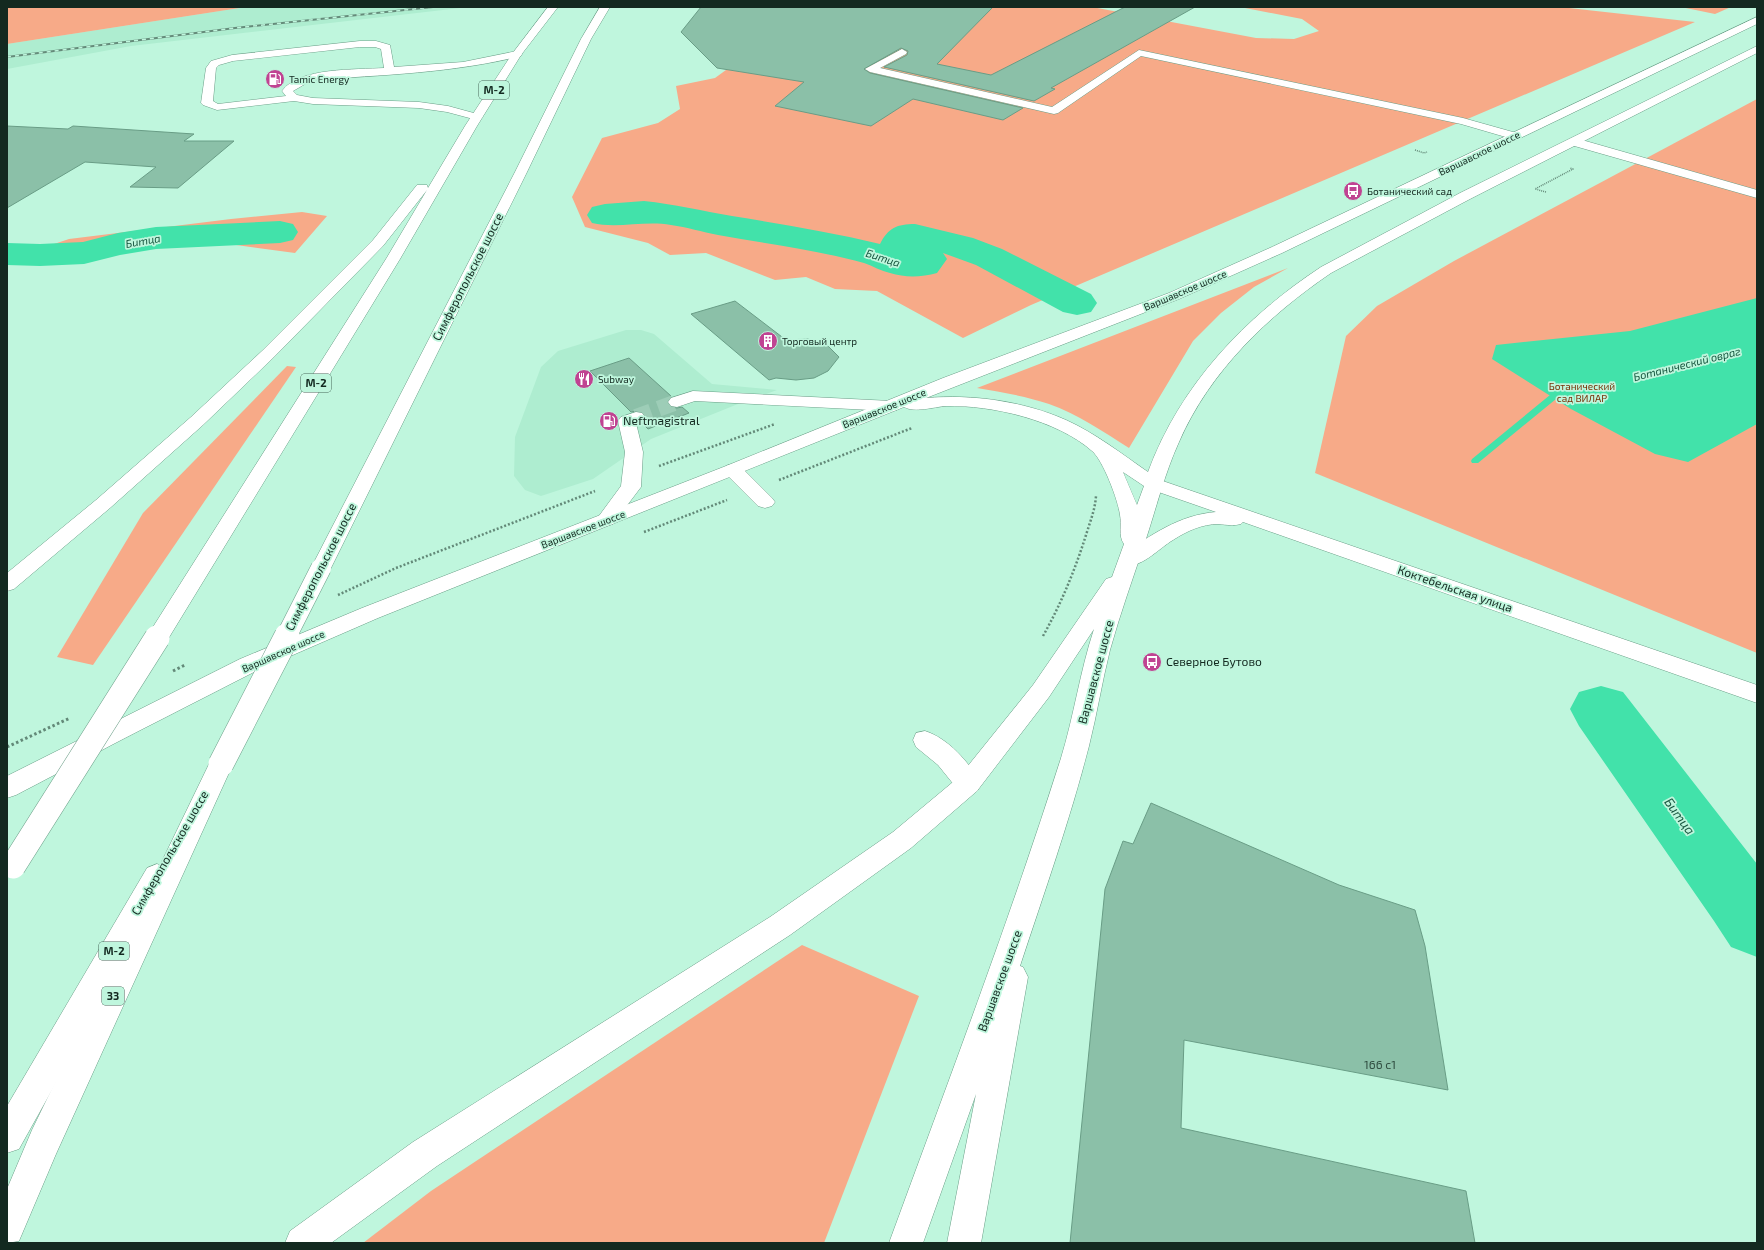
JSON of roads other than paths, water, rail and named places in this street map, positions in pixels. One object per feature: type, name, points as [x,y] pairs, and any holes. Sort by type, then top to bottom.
[{"type":"main road","name":"М-2","points":[[10,871],[393,259],[474,121],[517,54],[553,7]]},
{"type":"main road","name":"Симферопольское шоссе","points":[[7,1137],[222,764],[521,172],[586,39],[605,7]]},
{"type":"main road","name":"Варшавское шоссе","points":[[7,788],[114,732],[248,665],[370,613],[733,470],[948,382],[1174,296],[1277,250],[1757,20]]},
{"type":"main road","points":[[7,584],[103,504],[197,421],[329,294],[378,243],[474,121],[448,109],[419,105],[314,101],[294,98],[217,107],[207,103],[211,68],[216,63],[232,58],[376,44],[386,47],[389,69]]},
{"type":"main road","name":"Варшавское шоссе","points":[[906,1243],[1024,913],[1075,753],[1099,650],[1154,484],[1173,436],[1183,416],[1215,369],[1230,350],[1270,310],[1306,282],[1326,270],[1465,196],[1575,142],[1757,49]]},
{"type":"main road","points":[[902,52],[870,69],[1054,111],[1139,53],[1463,121],[1516,136]]},
{"type":"main road","points":[[294,98],[286,91],[298,82],[310,77],[389,69],[462,65],[517,54]]},
{"type":"main road","points":[[1575,142],[1757,194]]},
{"type":"main road","points":[[677,402],[693,396],[891,406]]},
{"type":"main road","name":"Коктебельская улица","points":[[891,406],[946,401],[972,402],[1036,415],[1060,424],[1082,436],[1102,451],[1154,484],[1757,694]]},
{"type":"main road","points":[[606,520],[631,487],[634,452],[627,421],[636,417]]},
{"type":"main road","points":[[1102,451],[1121,484],[1129,509],[1132,525],[1129,560]]},
{"type":"main road","points":[[733,470],[765,502]]},
{"type":"main road","points":[[302,1243],[425,1154],[780,926],[902,840],[968,784],[1041,692],[1129,560],[1169,532],[1187,523],[1206,518],[1228,519],[1297,535]]},
{"type":"main road","points":[[925,740],[947,758],[968,784]]},
{"type":"main road","name":"33","points":[[7,1229],[44,1142],[222,764]]},
{"type":"main road","points":[[964,1243],[1024,913]]},
{"type":"water","points":[[1757,298],[1757,424],[1688,462],[1655,454],[1571,409],[1492,359],[1496,345],[1630,331]]},
{"type":"waterway","name":"Битца","points":[[605,215],[644,212],[671,214],[699,221],[839,245],[884,257],[902,265],[924,265],[928,259],[902,252],[898,244],[903,237],[907,235],[915,235],[960,246],[989,257],[1061,296],[1077,303]]},
{"type":"waterway","name":"Битца","points":[[7,254],[40,255],[84,253],[118,244],[156,238],[280,232]]},
{"type":"waterway","name":"Ботанический овраг","points":[[1475,461],[1553,397],[1565,394]]},
{"type":"waterway","name":"Битца","points":[[1601,709],[1740,898],[1757,924]]},
{"type":"tunnel","points":[[636,417],[677,402]]},
{"type":"railway","points":[[7,57],[235,28],[433,7]]},
{"type":"place","name":"Tamic Energy","points":[[275,79]]},
{"type":"place","name":"Ботанический сад","points":[[1353,191]]},
{"type":"place","name":"Торговый центр","points":[[768,341]]},
{"type":"place","name":"Subway","points":[[584,379]]},
{"type":"place","name":"Neftmagistral","points":[[609,421]]},
{"type":"place","name":"Северное Бутово","points":[[1152,662]]},
{"type":"park label","name":"Ботанический сад ВИЛАР","points":[[1582,392]]}]
